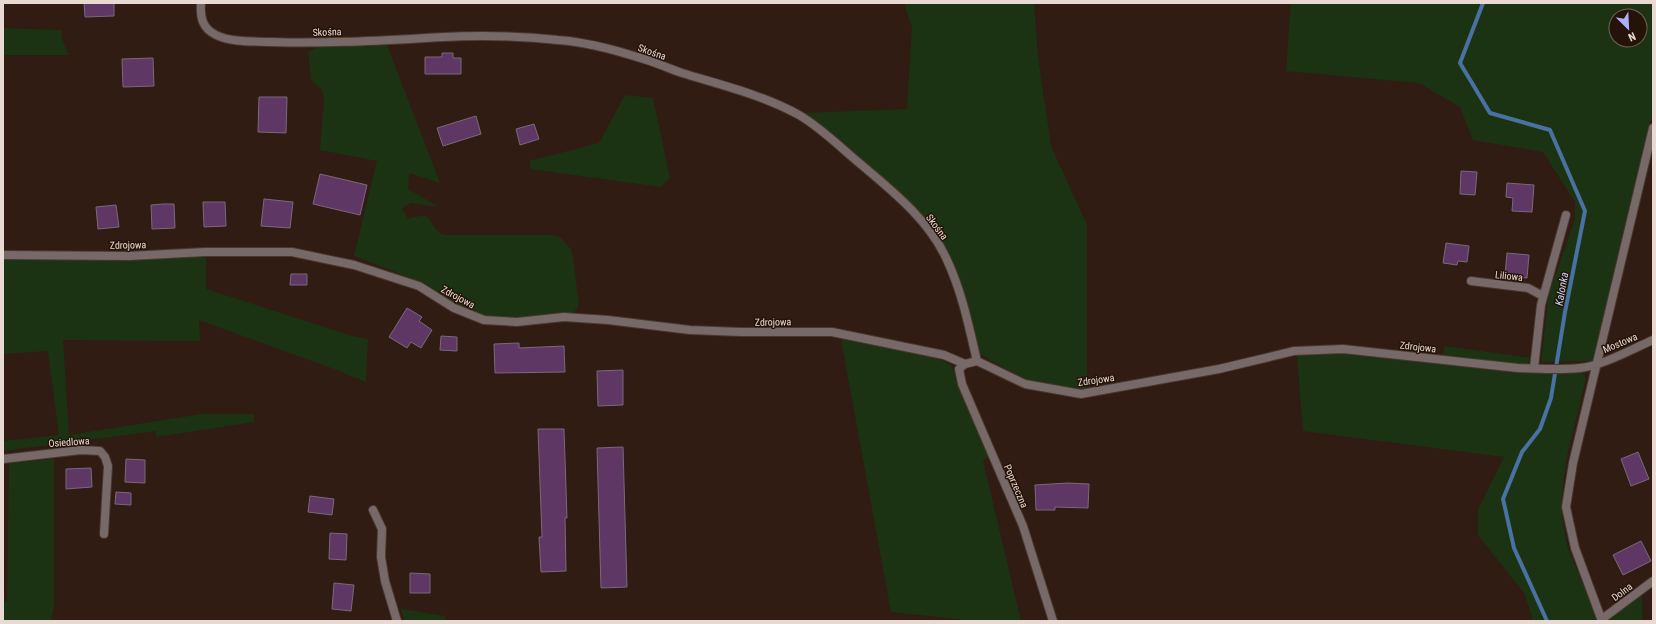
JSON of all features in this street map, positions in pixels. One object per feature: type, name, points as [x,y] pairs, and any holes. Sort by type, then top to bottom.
[{"type":"street","name":"Skośna","points":[[201,3],[200,16],[205,27],[216,35],[238,41],[300,43],[468,37],[560,40],[596,46],[638,57],[675,71],[771,102],[800,116],[829,138],[899,198],[928,228],[947,259],[952,271],[969,325],[976,361]]},
{"type":"street","points":[[1602,620],[1575,548],[1566,507],[1573,463],[1653,128]]},
{"type":"street","points":[[1538,369],[1541,305],[1566,215]]},
{"type":"street","name":"Zdrojowa","points":[[3,255],[129,256],[205,252],[292,252],[354,265],[419,286],[454,308],[484,320],[517,322],[564,317],[608,320],[690,330],[741,332],[832,332],[944,355],[965,364]]},
{"type":"street","name":"Liliowa","points":[[1471,282],[1528,288],[1543,296]]},
{"type":"street","name":"Mostowa","points":[[1581,368],[1596,364],[1653,340]]},
{"type":"street","name":"Zdrojowa","points":[[976,361],[1025,384],[1081,394],[1219,368],[1294,351],[1343,349],[1538,369],[1581,368]]},
{"type":"street","points":[[965,364],[976,361]]},
{"type":"street","name":"Poprzeczna","points":[[965,364],[959,369],[962,384],[1023,526],[1053,621]]},
{"type":"street","name":"Osiedlowa","points":[[3,459],[81,450],[100,452],[105,457],[108,466],[104,534]]},
{"type":"street","points":[[373,510],[382,529],[381,557],[385,581],[397,621]]},
{"type":"street","name":"Dolna","points":[[1602,620],[1653,581]]},
{"type":"green space","points":[[904,3],[1034,3],[1038,57],[1051,146],[1087,225],[1087,390],[1079,391],[1028,381],[980,354],[955,272],[930,228],[803,113],[907,109],[912,27]]},
{"type":"green space","points":[[1291,3],[1653,3],[1653,113],[1629,207],[1593,361],[1541,362],[1549,293],[1575,219],[1575,202],[1543,152],[1473,140],[1460,107],[1419,83],[1286,71]]},
{"type":"green space","points":[[3,28],[62,30],[61,37],[69,55],[3,55]]},
{"type":"green space","points":[[387,45],[440,183],[409,173],[408,189],[439,207],[411,203],[402,208],[408,219],[423,216],[427,217],[434,227],[443,235],[554,235],[562,239],[572,251],[579,304],[573,313],[521,319],[486,318],[460,306],[424,283],[354,256],[377,161],[320,150],[324,99],[322,90],[311,80],[308,52],[318,47]]},
{"type":"green space","points":[[625,95],[653,98],[670,178],[661,187],[531,169],[529,161],[599,143]]},
{"type":"green space","points":[[206,256],[206,289],[352,336],[368,339],[366,382],[199,320],[200,341],[63,340],[69,435],[202,414],[254,414],[254,422],[156,437],[156,431],[3,451],[3,441],[59,435],[48,351],[3,354],[3,257]]},
{"type":"green space","points":[[841,339],[912,351],[940,359],[951,365],[989,456],[983,461],[1021,621],[975,621],[891,612]]},
{"type":"green space","points":[[1445,346],[1531,358],[1527,364],[1517,365],[1442,356]]},
{"type":"green space","points":[[1344,353],[1520,373],[1582,372],[1586,378],[1566,461],[1563,483],[1562,517],[1567,546],[1598,621],[1531,621],[1532,616],[1524,593],[1478,535],[1478,510],[1504,457],[1303,431],[1297,356]]},
{"type":"green space","points":[[54,459],[54,606],[51,621],[3,621],[3,602],[7,602],[9,463]]},
{"type":"green space","points":[[1642,593],[1642,621],[1605,621]]},
{"type":"green space","points":[[401,609],[445,616],[445,621],[404,621]]},
{"type":"building","points":[[84,3],[114,3],[114,16],[85,17]]},
{"type":"building","points":[[442,53],[453,53],[453,58],[461,58],[461,74],[425,74],[425,57],[442,57]]},
{"type":"building","points":[[153,58],[154,86],[123,87],[122,59]]},
{"type":"building","points":[[259,97],[287,97],[286,133],[258,132]]},
{"type":"building","points":[[476,116],[481,134],[443,146],[437,128]]},
{"type":"building","points":[[534,124],[539,139],[520,145],[516,129]]},
{"type":"building","points":[[1461,171],[1477,172],[1475,195],[1460,194]]},
{"type":"building","points":[[320,174],[367,185],[360,215],[313,204]]},
{"type":"building","points":[[1507,183],[1534,185],[1532,212],[1512,211],[1513,198],[1506,197]]},
{"type":"building","points":[[264,199],[293,202],[290,228],[261,226]]},
{"type":"building","points":[[203,202],[225,202],[226,226],[204,227]]},
{"type":"building","points":[[174,204],[175,228],[152,229],[151,205]]},
{"type":"building","points":[[116,205],[119,227],[98,229],[96,207]]},
{"type":"building","points":[[1446,243],[1469,246],[1467,262],[1458,261],[1457,265],[1443,263]]},
{"type":"building","points":[[1507,253],[1529,255],[1527,278],[1505,276]]},
{"type":"building","points":[[291,274],[307,274],[307,285],[290,285]]},
{"type":"building","points":[[407,308],[422,317],[419,321],[432,330],[421,348],[411,342],[407,348],[389,337]]},
{"type":"building","points":[[441,336],[457,337],[457,351],[440,350]]},
{"type":"building","points":[[519,343],[519,348],[564,346],[565,372],[495,373],[494,344]]},
{"type":"building","points":[[623,370],[623,405],[598,406],[597,371]]},
{"type":"building","points":[[538,429],[564,429],[567,518],[565,518],[566,571],[541,572],[539,537],[542,537]]},
{"type":"building","points":[[623,447],[627,587],[601,588],[597,448]]},
{"type":"building","points":[[1638,452],[1649,479],[1631,486],[1621,459]]},
{"type":"building","points":[[126,459],[145,460],[145,483],[125,482]]},
{"type":"building","points":[[91,468],[92,487],[66,489],[66,469]]},
{"type":"building","points":[[1068,483],[1089,484],[1088,508],[1055,507],[1055,510],[1036,510],[1035,485]]},
{"type":"building","points":[[116,492],[131,493],[131,505],[115,504]]},
{"type":"building","points":[[310,496],[334,499],[332,515],[308,512]]},
{"type":"building","points":[[330,533],[347,534],[346,560],[329,559]]},
{"type":"building","points":[[1641,541],[1651,561],[1623,575],[1613,555]]},
{"type":"building","points":[[410,573],[430,574],[430,593],[410,593]]},
{"type":"building","points":[[334,583],[354,585],[351,611],[332,609]]},
{"type":"waterway","name":"Kalonka","points":[[1483,3],[1460,63],[1490,113],[1550,130],[1585,211],[1565,312],[1551,398],[1540,429],[1522,452],[1503,499],[1514,548],[1547,621]]}]
